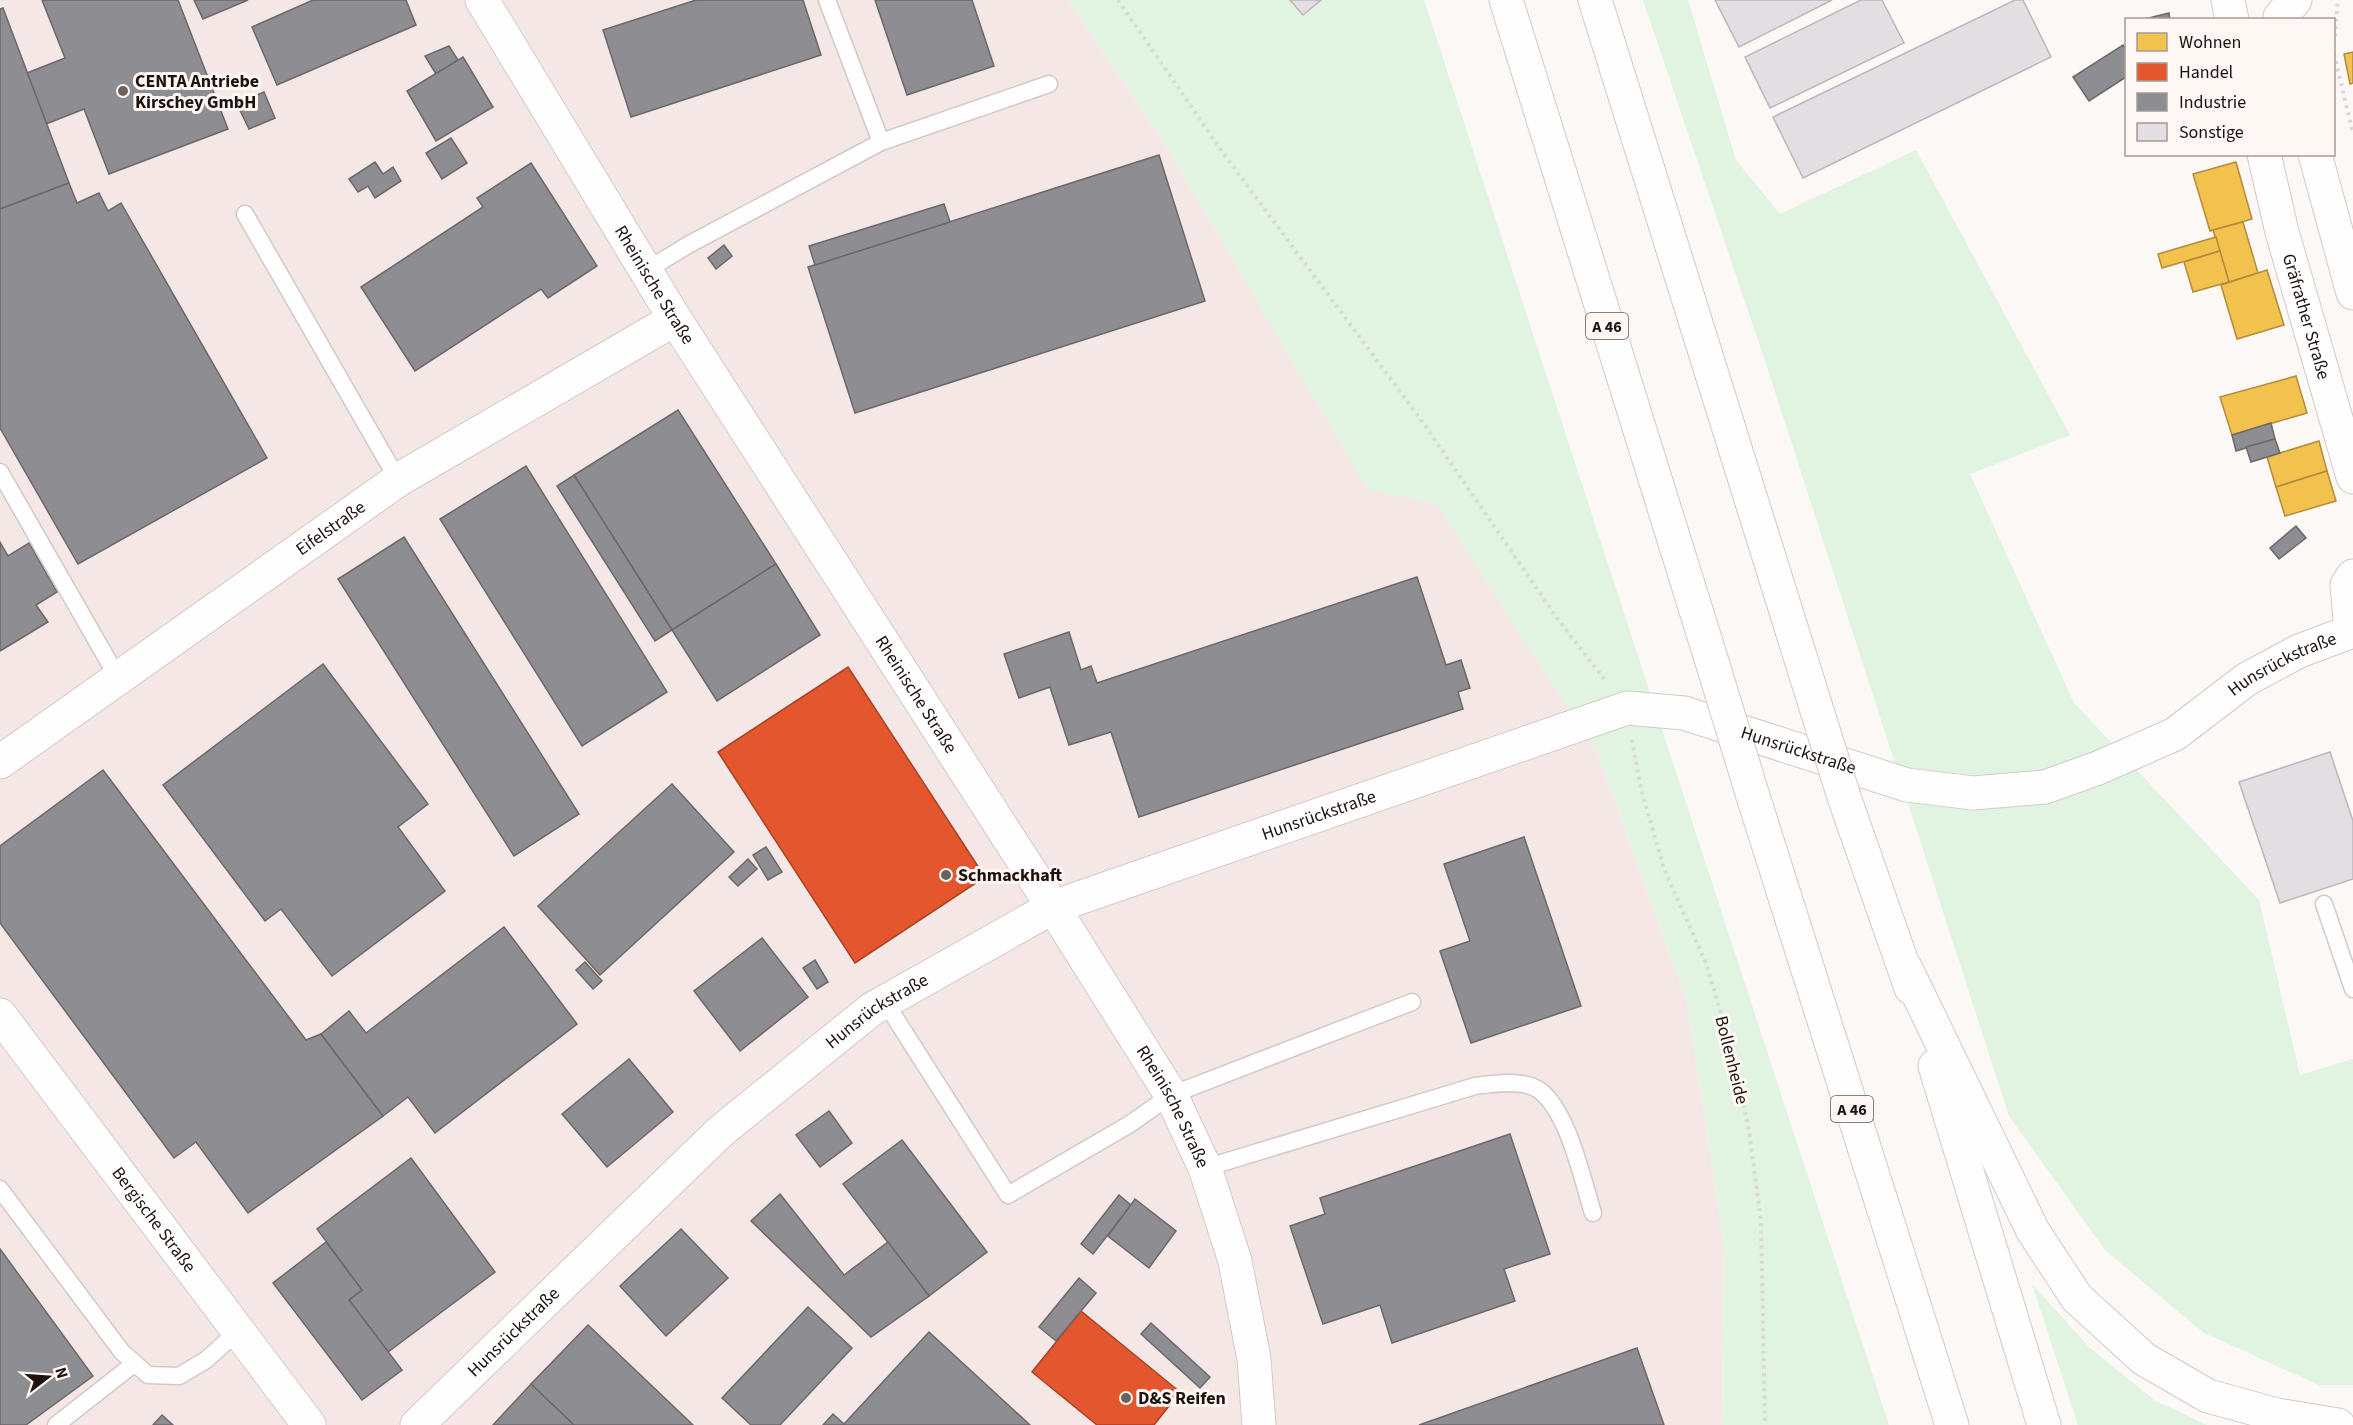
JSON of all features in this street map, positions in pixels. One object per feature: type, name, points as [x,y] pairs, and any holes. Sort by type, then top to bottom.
[{"type":"main road","name":"Rheinische Straße","points":[[482,0],[675,319],[1053,907],[1171,1095],[1205,1168],[1235,1261],[1254,1359],[1259,1425]]},
{"type":"main road","name":"A 46","points":[[1506,0],[1752,793],[1952,1425]]},
{"type":"main road","points":[[1595,0],[1844,797],[1905,968],[2044,1425]]},
{"type":"main road","points":[[2228,0],[2232,18]]},
{"type":"main road","name":"Gräfrather Straße","points":[[2264,156],[2282,232],[2353,477]]},
{"type":"main road","points":[[2316,156],[2353,293]]},
{"type":"main road","name":"Eifelstraße","points":[[0,762],[398,480],[675,319]]},
{"type":"main road","points":[[2352,631],[2348,585],[2353,576]]},
{"type":"main road","name":"Hunsrückstraße","points":[[417,1425],[721,1131],[872,1009],[1053,907],[1627,708],[1684,713],[1907,785],[1974,793],[2044,787],[2098,768],[2175,734],[2247,679],[2299,651],[2352,631]]},
{"type":"main road","points":[[1905,968],[2033,1231],[2077,1298],[2144,1359],[2208,1396],[2277,1415],[2338,1425]]},
{"type":"main road","name":"Bergische Straße","points":[[0,1015],[309,1425]]},
{"type":"lane","points":[[827,0],[881,142]]},
{"type":"lane","points":[[647,270],[688,245],[881,142],[1049,84]]},
{"type":"lane","points":[[245,214],[398,480]]},
{"type":"lane","points":[[0,472],[118,678]]},
{"type":"lane","points":[[2324,904],[2353,989]]},
{"type":"lane","points":[[885,1002],[1008,1195],[1130,1124],[1171,1095],[1412,1002]]},
{"type":"lane","points":[[1205,1168],[1474,1086],[1504,1082],[1538,1088],[1562,1116],[1593,1213]]},
{"type":"lane","points":[[0,1189],[122,1352],[148,1375],[179,1376],[206,1360],[238,1331]]},
{"type":"lane","points":[[56,1425],[135,1363]]},
{"type":"path","points":[[1118,0],[1223,153],[1424,423],[1559,621],[1627,708]]},
{"type":"path","points":[[2335,33],[2338,0]]},
{"type":"path","points":[[2335,58],[2353,133]]},
{"type":"path","name":"Bollenheide","points":[[1627,708],[1641,789],[1664,869],[1706,963],[1731,1043],[1749,1130],[1761,1221],[1765,1425]]},
{"type":"shaded area","points":[[0,0],[1068,0],[1164,142],[1367,488],[1437,504],[1598,754],[1687,1002],[1724,1244],[1722,1425],[0,1425]]},
{"type":"green space","points":[[1068,0],[1424,0],[1889,1425],[1722,1425],[1724,1244],[1687,1002],[1598,754],[1437,505],[1367,489],[1164,142]]},
{"type":"green space","points":[[1643,0],[1688,0],[1736,160],[1780,214],[1916,150],[2070,435],[1970,474],[2074,703],[2259,900],[2300,1075],[2353,1059],[2353,1385],[2319,1385],[2204,1333],[2105,1250],[2009,1116],[1767,367]]},
{"type":"green space","points":[[2032,1284],[2089,1347],[2154,1400],[2207,1425],[2078,1425]]},
{"type":"building: Wohnen","points":[[2353,52],[2353,83],[2350,84],[2344,54]]},
{"type":"building: Wohnen","points":[[2236,162],[2252,219],[2210,231],[2193,174]]},
{"type":"building: Wohnen","points":[[2243,222],[2258,273],[2229,282],[2213,230]]},
{"type":"building: Wohnen","points":[[2216,237],[2220,251],[2162,268],[2158,254]]},
{"type":"building: Wohnen","points":[[2220,251],[2229,282],[2193,292],[2184,262]]},
{"type":"building: Wohnen","points":[[2267,270],[2284,325],[2237,339],[2221,285]]},
{"type":"building: Wohnen","points":[[2296,376],[2307,413],[2232,435],[2220,397]]},
{"type":"building: Wohnen","points":[[2319,441],[2327,471],[2276,487],[2267,457]]},
{"type":"building: Wohnen","points":[[2327,471],[2336,501],[2285,516],[2276,487]]},
{"type":"building: Handel","points":[[848,667],[985,877],[855,963],[718,752]]},
{"type":"building: Handel","points":[[1081,1311],[1180,1392],[1154,1425],[1097,1425],[1032,1372]]},
{"type":"building: Industrie","name":"CENTA Antriebe Kirschey GmbH","points":[[42,0],[178,0],[228,129],[109,174],[84,109],[46,124],[27,73],[65,58]]},
{"type":"building: Industrie","points":[[194,0],[248,0],[203,19]]},
{"type":"building: Industrie","points":[[313,0],[406,0],[416,25],[277,85],[252,27]]},
{"type":"building: Industrie","points":[[696,0],[803,0],[821,55],[631,117],[603,30]]},
{"type":"building: Industrie","points":[[875,0],[972,0],[994,66],[907,95]]},
{"type":"building: Industrie","points":[[3,8],[69,183],[0,209],[0,9]]},
{"type":"building: Industrie","points":[[2169,13],[2170,18],[2149,18]]},
{"type":"building: Industrie","points":[[2123,45],[2125,48],[2125,78],[2089,101],[2073,77]]},
{"type":"building: Industrie","points":[[449,46],[458,60],[436,74],[425,56]]},
{"type":"building: Industrie","points":[[463,57],[493,107],[436,141],[407,91]]},
{"type":"building: Industrie","points":[[264,92],[275,118],[249,129],[237,104]]},
{"type":"building: Industrie","points":[[451,138],[467,163],[442,179],[426,153]]},
{"type":"building: Industrie","points":[[1159,155],[1205,301],[855,413],[808,267]]},
{"type":"building: Industrie","points":[[375,162],[383,174],[393,167],[401,181],[375,198],[368,186],[358,192],[349,179]]},
{"type":"building: Industrie","points":[[531,163],[597,266],[548,298],[541,289],[415,371],[361,287],[483,207],[477,198]]},
{"type":"building: Industrie","points":[[69,183],[77,203],[99,193],[108,211],[121,203],[267,458],[78,564],[0,428],[0,209]]},
{"type":"building: Industrie","points":[[944,204],[950,222],[815,265],[809,246]]},
{"type":"building: Industrie","points":[[724,245],[732,256],[716,269],[708,258]]},
{"type":"building: Industrie","points":[[678,410],[776,564],[672,630],[574,475]]},
{"type":"building: Industrie","points":[[2271,423],[2275,439],[2236,451],[2232,435]]},
{"type":"building: Industrie","points":[[2275,439],[2280,453],[2251,462],[2246,447]]},
{"type":"building: Industrie","points":[[526,466],[667,692],[582,746],[440,519]]},
{"type":"building: Industrie","points":[[574,475],[672,630],[655,641],[557,486]]},
{"type":"building: Industrie","points":[[2296,526],[2306,538],[2279,559],[2270,548]]},
{"type":"building: Industrie","points":[[404,537],[579,814],[514,856],[338,579]]},
{"type":"building: Industrie","points":[[0,542],[8,556],[29,543],[57,592],[36,605],[48,622],[0,651]]},
{"type":"building: Industrie","points":[[776,564],[820,635],[717,701],[672,630]]},
{"type":"building: Industrie","points":[[1417,577],[1446,665],[1461,660],[1470,688],[1458,692],[1463,709],[1139,817],[1111,732],[1069,745],[1050,687],[1019,698],[1004,654],[1069,632],[1081,670],[1091,666],[1097,683]]},
{"type":"building: Industrie","points":[[323,664],[428,804],[398,827],[445,891],[332,976],[281,909],[265,921],[163,785]]},
{"type":"building: Industrie","points":[[103,770],[306,1040],[321,1034],[383,1116],[248,1213],[196,1142],[174,1158],[0,923],[0,846]]},
{"type":"building: Industrie","points":[[672,784],[734,852],[600,975],[538,906]]},
{"type":"building: Industrie","points":[[1524,837],[1581,1006],[1471,1043],[1440,951],[1470,941],[1444,864]]},
{"type":"building: Industrie","points":[[766,847],[782,872],[768,880],[753,855]]},
{"type":"building: Industrie","points":[[748,859],[757,869],[738,886],[729,877]]},
{"type":"building: Industrie","points":[[504,927],[577,1024],[435,1133],[408,1097],[383,1116],[321,1034],[349,1011],[366,1033]]},
{"type":"building: Industrie","points":[[762,938],[808,997],[740,1051],[694,991]]},
{"type":"building: Industrie","points":[[815,960],[828,982],[817,989],[803,968]]},
{"type":"building: Industrie","points":[[585,962],[602,981],[593,989],[576,970]]},
{"type":"building: Industrie","points":[[629,1059],[673,1112],[607,1167],[562,1114]]},
{"type":"building: Industrie","points":[[829,1111],[852,1143],[820,1167],[796,1135]]},
{"type":"building: Industrie","points":[[1510,1134],[1550,1254],[1504,1269],[1515,1301],[1392,1343],[1380,1305],[1323,1324],[1290,1226],[1325,1214],[1320,1198]]},
{"type":"building: Industrie","points":[[902,1140],[987,1252],[929,1296],[843,1184]]},
{"type":"building: Industrie","points":[[411,1158],[495,1272],[388,1352],[349,1300],[362,1290],[317,1229]]},
{"type":"building: Industrie","points":[[780,1194],[844,1275],[888,1242],[929,1296],[871,1337],[751,1221]]},
{"type":"building: Industrie","points":[[1119,1195],[1131,1205],[1093,1254],[1081,1244]]},
{"type":"building: Industrie","points":[[1135,1199],[1176,1231],[1149,1268],[1108,1236]]},
{"type":"building: Industrie","points":[[681,1229],[728,1278],[666,1336],[620,1286]]},
{"type":"building: Industrie","points":[[326,1242],[362,1290],[349,1300],[402,1370],[362,1400],[273,1283]]},
{"type":"building: Industrie","points":[[0,1249],[93,1376],[26,1425],[0,1425]]},
{"type":"building: Industrie","points":[[1079,1278],[1096,1293],[1056,1341],[1039,1327]]},
{"type":"building: Industrie","points":[[808,1307],[852,1348],[780,1425],[751,1425],[722,1398]]},
{"type":"building: Industrie","points":[[1151,1323],[1210,1377],[1200,1388],[1141,1334]]},
{"type":"building: Industrie","points":[[588,1325],[693,1425],[574,1425],[531,1384]]},
{"type":"building: Industrie","points":[[929,1332],[1030,1425],[823,1425],[833,1414],[844,1424]]},
{"type":"building: Industrie","points":[[1637,1348],[1664,1425],[1419,1425]]},
{"type":"building: Industrie","points":[[531,1384],[574,1425],[493,1425]]},
{"type":"building: Industrie","points":[[162,1415],[173,1425],[153,1425]]},
{"type":"building: Sonstige","points":[[1290,0],[1321,0],[1303,15]]},
{"type":"building: Sonstige","points":[[1715,0],[1832,0],[1739,47]]},
{"type":"building: Sonstige","points":[[1861,0],[1882,0],[1904,43],[1770,108],[1745,57]]},
{"type":"building: Sonstige","points":[[2015,0],[2023,0],[2051,57],[1803,178],[1773,117]]},
{"type":"building: Sonstige","points":[[2330,752],[2353,821],[2353,879],[2280,903],[2239,782]]},
{"type":"place","name":"CENTA Antriebe Kirschey GmbH","points":[[123,91]]},
{"type":"place","name":"Schmackhaft","points":[[946,875]]},
{"type":"place","name":"D&S Reifen","points":[[1126,1398]]}]
